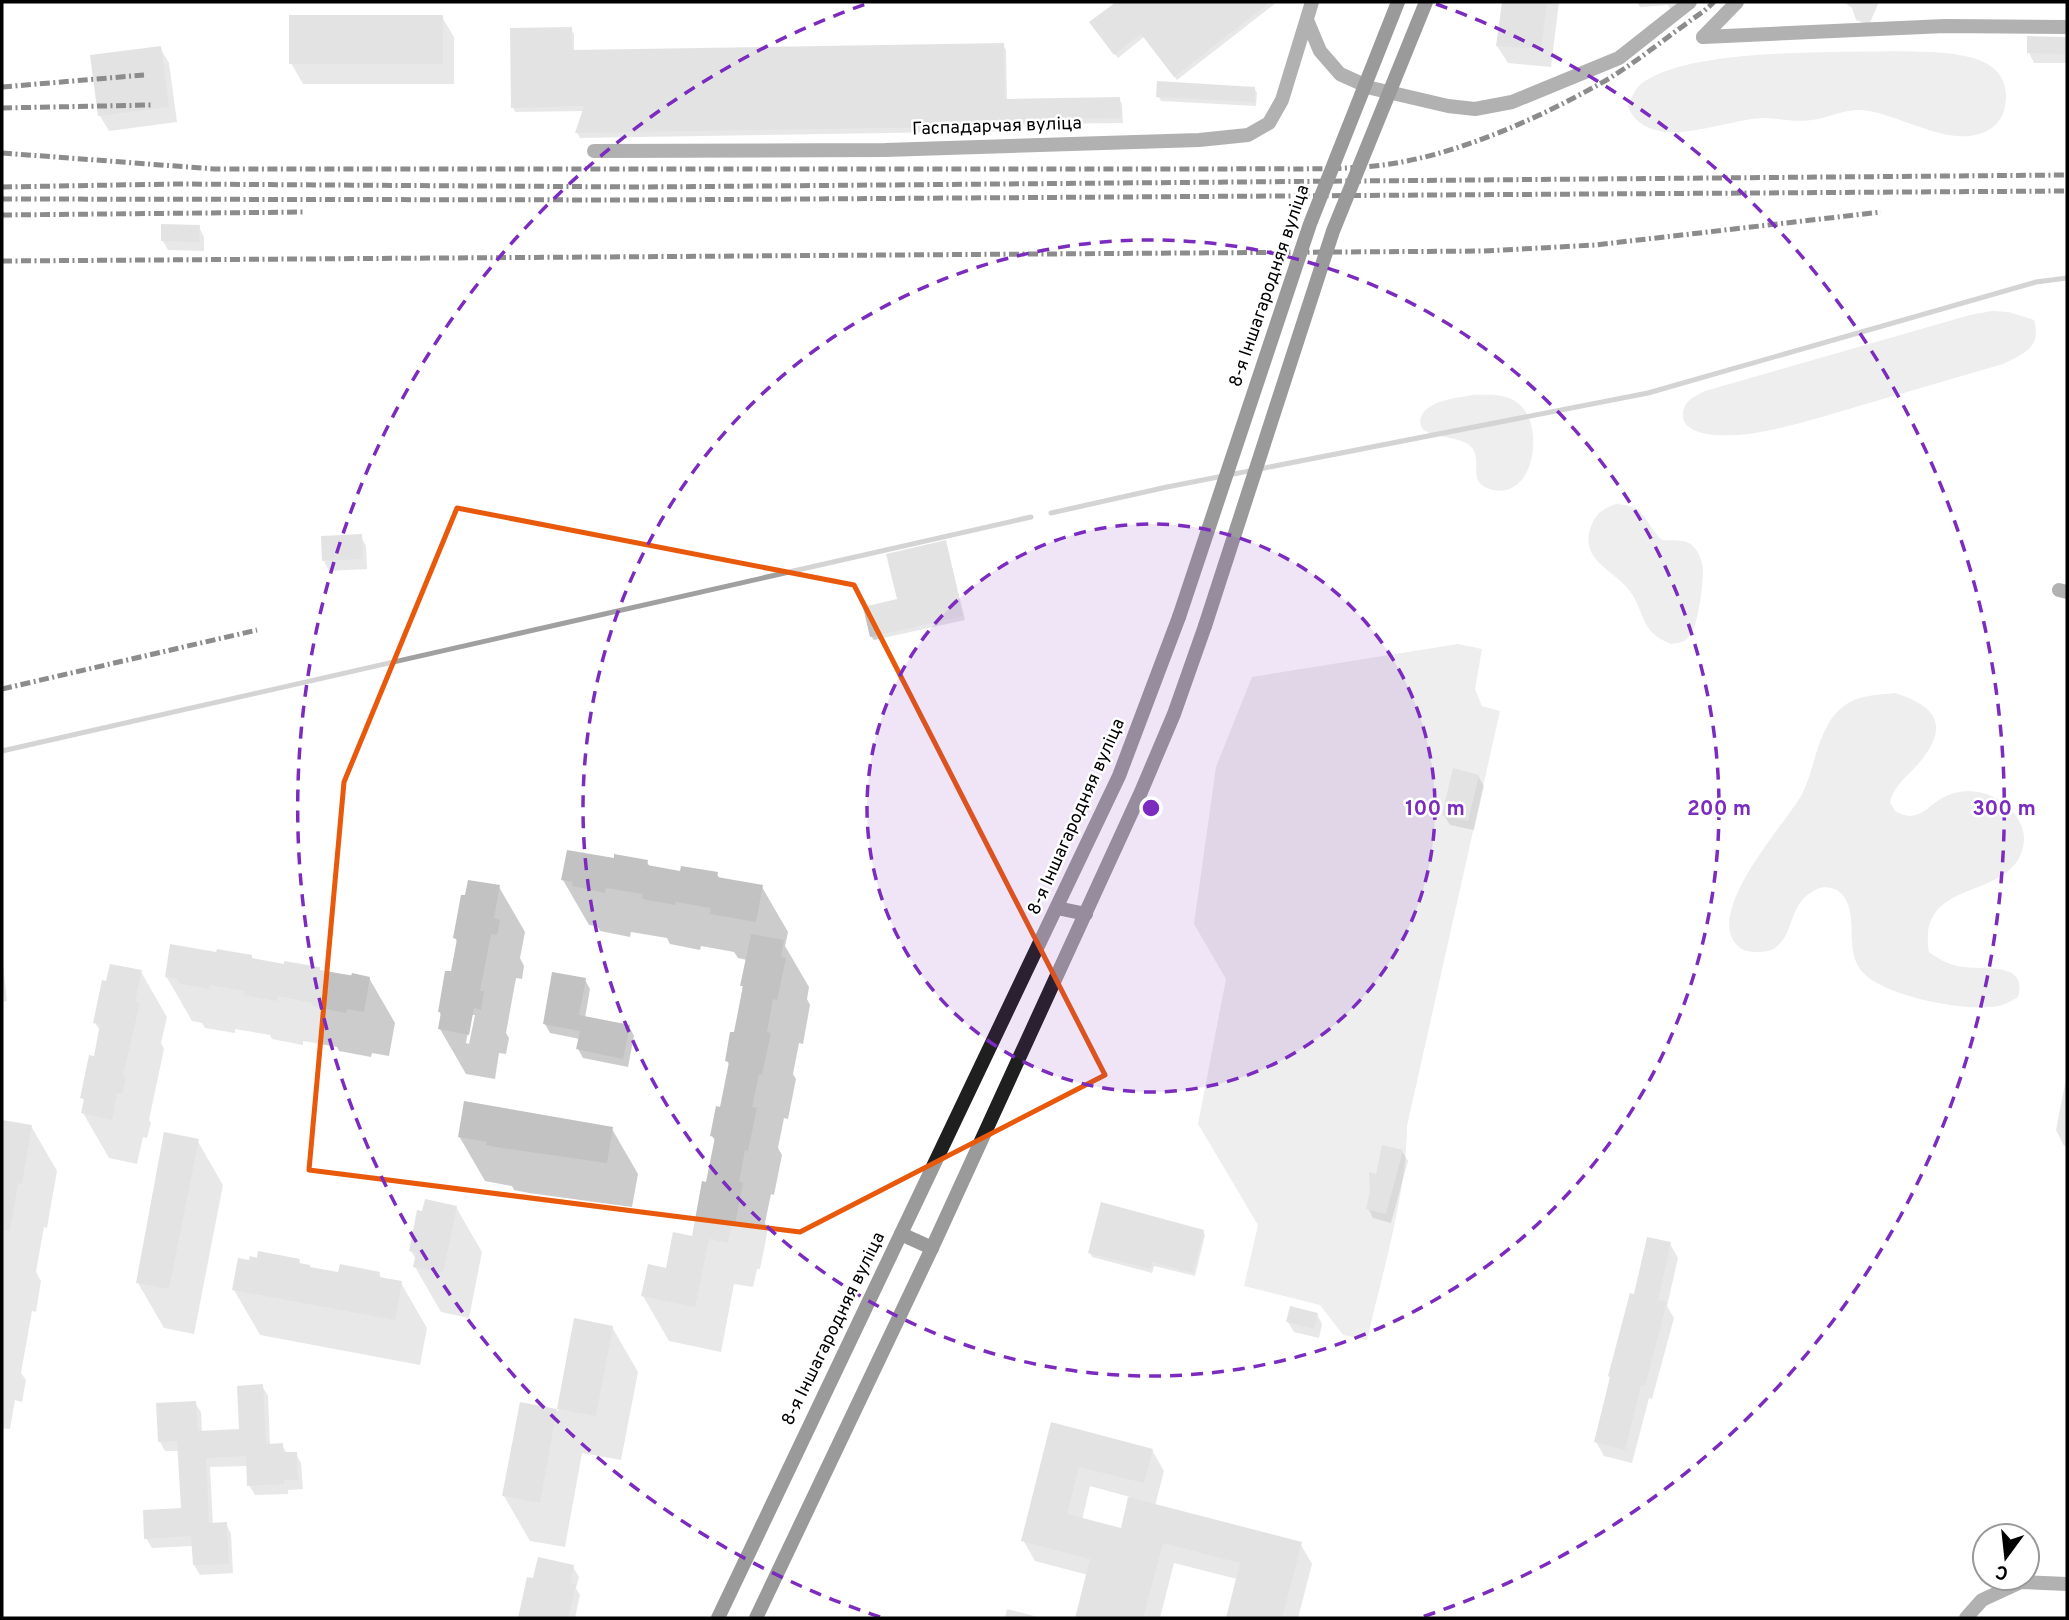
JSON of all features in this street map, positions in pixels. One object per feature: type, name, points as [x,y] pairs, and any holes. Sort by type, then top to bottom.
[{"type":"main road","name":"8-я Іншагародняя вуліца","points":[[718,1618],[1119,776],[1179,617],[1310,224],[1398,2]]},
{"type":"main road","points":[[756,1618],[932,1248],[1142,792],[1174,714],[1205,626],[1333,231],[1426,2]]},
{"type":"main road","points":[[1057,908],[1086,914]]},
{"type":"main road","points":[[901,1234],[932,1248]]},
{"type":"street","name":"Гаспадарчая вуліца","points":[[594,151],[885,150],[1199,140],[1248,135],[1269,123],[1282,100],[1312,2]]},
{"type":"street","points":[[1307,20],[1321,51],[1340,74],[1371,88],[1448,106],[1475,109],[1512,102],[1619,58],[1690,2]]},
{"type":"street","points":[[1737,2],[1703,37],[1945,26],[2067,27]]},
{"type":"street","points":[[1966,1618],[1982,1600],[2021,1582],[2067,1584]]},
{"type":"highlighted area","points":[[457,508],[854,585],[1105,1075],[800,1232],[309,1170],[344,782]]},
{"type":"shaded area","points":[[1895,51],[1949,53],[1985,63],[1998,72],[2005,86],[2005,106],[2000,119],[1986,131],[1969,136],[1941,133],[1862,110],[1811,120],[1765,118],[1671,132],[1653,129],[1639,122],[1628,107],[1634,92],[1645,81],[1668,70],[1697,63],[1766,54]]},
{"type":"shaded area","points":[[1992,311],[2009,312],[2034,320],[2036,329],[2029,348],[2003,364],[1808,421],[1755,433],[1711,434],[1690,428],[1684,421],[1686,404],[1705,391]]},
{"type":"shaded area","points":[[1473,395],[1497,395],[1514,400],[1526,413],[1531,424],[1533,452],[1530,465],[1516,485],[1506,490],[1492,490],[1479,482],[1475,455],[1468,444],[1431,434],[1421,425],[1424,411],[1436,403]]},
{"type":"shaded area","points":[[1616,504],[1626,505],[1640,512],[1662,540],[1686,542],[1699,554],[1703,571],[1699,607],[1691,634],[1684,641],[1671,644],[1654,634],[1632,594],[1600,564],[1589,547],[1589,537],[1596,516]]},
{"type":"shaded area","points":[[1458,644],[1482,649],[1475,689],[1482,706],[1500,711],[1407,1126],[1398,1206],[1367,1340],[1343,1335],[1320,1305],[1244,1286],[1258,1225],[1198,1124],[1226,979],[1194,924],[1216,767],[1252,677]]},
{"type":"shaded area","points":[[1895,693],[1921,704],[1934,719],[1936,728],[1929,750],[1898,785],[1892,796],[1890,802],[1895,811],[1906,816],[1915,815],[1952,794],[1961,791],[1981,792],[2007,806],[2023,829],[2023,847],[2015,864],[2001,876],[1950,900],[1937,911],[1929,928],[1929,952],[1942,960],[1960,966],[2004,970],[2017,978],[2018,997],[2004,1004],[1975,1007],[1939,1003],[1901,993],[1869,978],[1855,959],[1849,907],[1837,890],[1832,888],[1819,888],[1807,895],[1796,910],[1782,942],[1771,950],[1752,952],[1742,949],[1736,944],[1729,929],[1731,911],[1739,890],[1801,796],[1822,736],[1835,714],[1855,700]]},
{"type":"building","points":[[1116,2],[1270,2],[1174,77],[1141,34],[1114,55],[1089,22]]},
{"type":"building","points":[[1502,2],[1547,2],[1541,49],[1496,46]]},
{"type":"building","points":[[289,15],[443,15],[443,64],[289,64]]},
{"type":"building","points":[[572,27],[572,50],[1004,43],[1005,99],[1120,97],[1121,118],[1009,120],[1009,126],[575,133],[584,106],[511,108],[510,28]]},
{"type":"building","points":[[2027,36],[2066,37],[2066,54],[2027,53]]},
{"type":"building","points":[[161,46],[169,107],[98,116],[90,55]]},
{"type":"building","points":[[1157,81],[1255,87],[1255,102],[1156,97]]},
{"type":"building","points":[[161,224],[200,225],[199,242],[161,241]]},
{"type":"building","points":[[362,534],[363,559],[322,561],[321,536]]},
{"type":"building","points":[[946,540],[963,616],[870,637],[863,607],[897,599],[886,554]]},
{"type":"building","points":[[1453,768],[1479,775],[1468,821],[1442,815]]},
{"type":"building","points":[[567,850],[614,858],[614,854],[648,860],[647,865],[680,871],[681,866],[718,872],[717,877],[763,885],[756,922],[710,914],[711,908],[642,899],[643,894],[606,888],[605,893],[572,886],[573,882],[561,880]]},
{"type":"building","points":[[468,880],[500,885],[494,918],[500,920],[497,935],[491,934],[480,991],[484,991],[481,1010],[474,1008],[469,1035],[438,1029],[445,971],[451,971],[457,939],[453,938],[461,895],[465,895]]},
{"type":"building","points":[[751,934],[784,940],[781,957],[786,958],[777,1000],[773,999],[767,1032],[771,1033],[752,1107],[757,1108],[748,1151],[745,1150],[739,1182],[743,1183],[735,1225],[732,1224],[728,1243],[709,1239],[695,1307],[641,1296],[648,1264],[666,1268],[673,1232],[692,1236],[702,1181],[706,1182],[715,1137],[710,1136],[716,1106],[720,1107],[729,1062],[725,1061],[730,1032],[734,1032]]},
{"type":"building","points":[[170,944],[216,952],[217,949],[284,964],[284,961],[351,976],[352,973],[370,977],[364,1012],[347,1009],[346,1013],[278,996],[277,1001],[244,995],[245,991],[210,985],[209,989],[177,983],[178,979],[165,977]]},
{"type":"building","points":[[110,964],[142,970],[135,1001],[140,1002],[123,1076],[126,1077],[122,1094],[117,1093],[112,1120],[81,1113],[84,1099],[80,1098],[89,1055],[94,1056],[100,1024],[93,1023],[102,980],[106,981]]},
{"type":"building","points":[[552,972],[586,978],[579,1015],[630,1025],[623,1059],[576,1049],[580,1031],[543,1024]]},
{"type":"building","points":[[464,1101],[613,1127],[607,1163],[502,1148],[486,1145],[487,1142],[458,1137]]},
{"type":"building","points":[[2,1120],[32,1125],[22,1184],[18,1183],[10,1231],[2,1230]]},
{"type":"building","points":[[164,1132],[199,1139],[169,1289],[136,1283]]},
{"type":"building","points":[[1382,1145],[1403,1150],[1386,1214],[1366,1209],[1370,1191],[1369,1172],[1376,1174]]},
{"type":"building","points":[[425,1199],[457,1206],[443,1273],[413,1267],[416,1253],[409,1251],[417,1210],[422,1211]]},
{"type":"building","points":[[1101,1202],[1204,1230],[1193,1273],[1152,1262],[1151,1269],[1088,1253]]},
{"type":"building","points":[[1647,1237],[1671,1242],[1658,1300],[1667,1302],[1645,1386],[1641,1385],[1625,1450],[1594,1442],[1610,1377],[1608,1376],[1630,1293],[1634,1294]]},
{"type":"building","points":[[258,1251],[300,1259],[299,1263],[310,1267],[338,1272],[340,1264],[380,1272],[379,1277],[402,1281],[395,1320],[232,1290],[238,1258],[257,1258]]},
{"type":"building","points":[[1290,1306],[1318,1313],[1314,1329],[1286,1322]]},
{"type":"building","points":[[574,1318],[613,1326],[596,1416],[557,1409]]},
{"type":"building","points":[[263,1384],[266,1444],[283,1443],[283,1452],[297,1452],[298,1480],[284,1480],[284,1484],[247,1486],[246,1456],[206,1458],[209,1523],[227,1522],[229,1564],[193,1565],[191,1536],[144,1539],[143,1510],[181,1508],[177,1441],[158,1442],[156,1403],[196,1401],[198,1431],[239,1429],[237,1386]]},
{"type":"building","points":[[520,1402],[557,1409],[540,1503],[502,1496]]},
{"type":"building","points":[[1051,1422],[1153,1449],[1144,1483],[1079,1467],[1067,1514],[1121,1528],[1128,1497],[1302,1542],[1282,1618],[1226,1618],[1240,1563],[1163,1543],[1143,1618],[1075,1618],[1090,1559],[1021,1541]]},
{"type":"building","points":[[538,1557],[574,1565],[570,1583],[576,1584],[568,1618],[518,1618],[527,1577],[533,1578]]},
{"type":"waterway","points":[[1051,513],[1167,487],[1648,393],[2036,282],[2067,278]]},
{"type":"waterway","points":[[2,751],[1031,517]]},
{"type":"railway","points":[[2,153],[215,169],[1364,167],[1437,154],[1492,135],[1545,112],[1621,70],[1714,2]]},
{"type":"railway","points":[[2,87],[144,75]]},
{"type":"railway","points":[[2,108],[151,105]]},
{"type":"railway","points":[[2,187],[176,184],[643,187],[2067,175]]},
{"type":"railway","points":[[2,199],[644,200],[2067,191]]},
{"type":"railway","points":[[2,215],[306,212]]},
{"type":"railway","points":[[2,261],[1484,251],[1595,245],[1881,212]]},
{"type":"railway","points":[[2,689],[257,630]]}]
